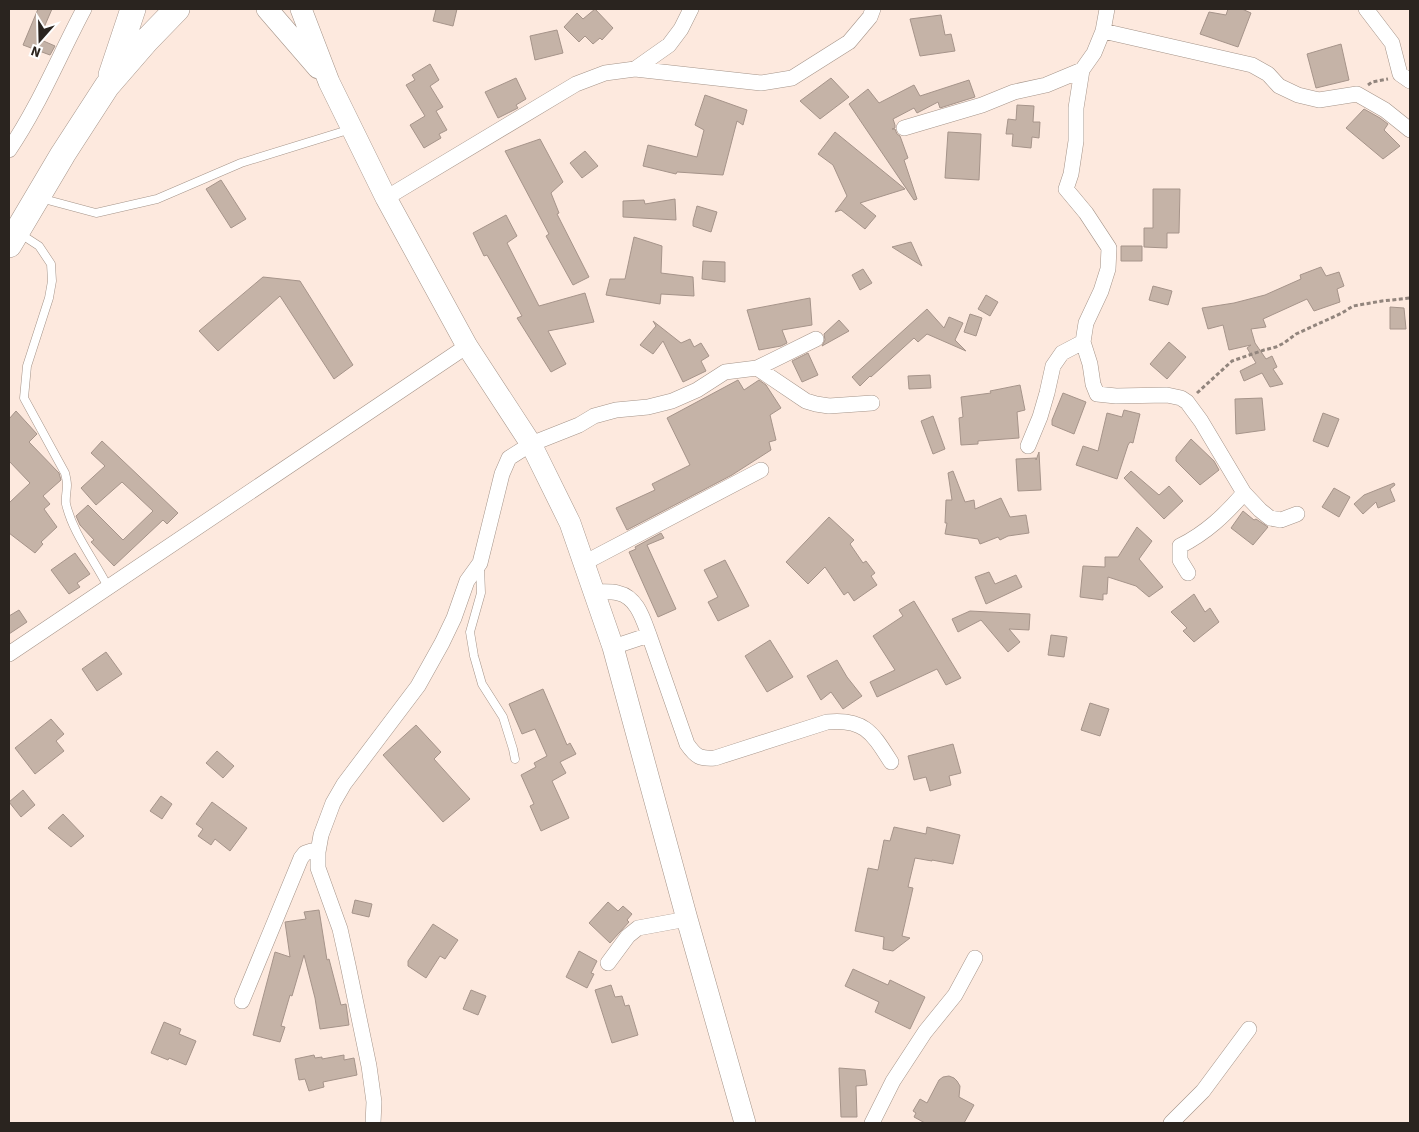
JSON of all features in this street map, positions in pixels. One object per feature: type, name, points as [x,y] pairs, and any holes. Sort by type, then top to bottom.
[{"type":"highway","points":[[107,86],[132,9]]},
{"type":"highway","points":[[13,239],[63,154],[107,86],[177,9]]},
{"type":"main road","points":[[268,9],[329,82]]},
{"type":"main road","points":[[301,9],[329,82],[386,198],[467,346],[531,444],[570,523],[614,647],[744,1123]]},
{"type":"street","points":[[9,150],[45,88],[84,9]]},
{"type":"street","points":[[635,69],[669,45],[681,29],[691,9]]},
{"type":"street","points":[[386,198],[576,84],[605,74],[635,69],[761,83],[792,78],[849,42],[870,17],[873,9]]},
{"type":"street","points":[[1107,9],[1103,31],[1094,53],[1082,70],[1076,108],[1076,141],[1071,174],[1066,189],[1086,212],[1109,248],[1108,269],[1101,291],[1086,323],[1083,342],[1090,364],[1093,384],[1097,394],[1167,395],[1181,398],[1187,402],[1201,421],[1244,493],[1260,510],[1270,518],[1281,520],[1297,514]]},
{"type":"street","points":[[1366,9],[1392,43],[1405,77]]},
{"type":"street","points":[[1103,31],[1252,66],[1268,74],[1279,86],[1298,95],[1319,100],[1357,94],[1385,110],[1410,130]]},
{"type":"street","points":[[904,128],[982,106],[1014,92],[1046,85],[1082,70]]},
{"type":"street","points":[[372,1123],[374,1102],[369,1066],[340,929],[318,868],[321,835],[333,803],[344,784],[418,686],[454,618],[467,580],[480,563],[502,474],[509,458],[531,444],[579,425],[594,416],[616,410],[648,407],[672,401],[697,390],[724,372],[757,368],[816,339]]},
{"type":"street","points":[[1028,446],[1040,417],[1053,366],[1062,353],[1083,342]]},
{"type":"street","points":[[9,654],[467,346]]},
{"type":"street","points":[[757,368],[806,401],[829,406],[872,403]]},
{"type":"street","points":[[584,563],[761,470]]},
{"type":"street","points":[[1188,573],[1180,560],[1180,546],[1196,538],[1214,524],[1244,493]]},
{"type":"street","points":[[594,592],[618,593],[630,598],[640,610],[687,744],[693,753],[703,759],[715,758],[827,722],[840,721],[865,728],[874,736],[890,762]]},
{"type":"street","points":[[614,647],[649,635]]},
{"type":"street","points":[[242,1001],[301,858],[305,853],[311,851],[318,852]]},
{"type":"street","points":[[608,963],[628,936],[638,928],[687,919]]},
{"type":"street","points":[[872,1123],[893,1080],[925,1032],[955,994],[975,958]]},
{"type":"street","points":[[1171,1123],[1203,1090],[1248,1029]]},
{"type":"lane","points":[[38,197],[96,213],[157,199],[241,163],[352,129]]},
{"type":"lane","points":[[13,239],[39,246],[51,264],[52,281],[49,298],[28,366],[24,398],[66,473],[66,501],[70,519],[108,586]]},
{"type":"lane","points":[[480,563],[481,593],[470,632],[474,656],[482,684],[503,717],[515,759]]},
{"type":"path","points":[[1357,94],[1372,82],[1405,77]]},
{"type":"path","points":[[1187,402],[1232,361],[1276,347],[1296,334],[1353,306],[1382,300],[1410,298]]},
{"type":"building","points":[[38,9],[52,9],[39,39],[55,46],[50,55],[23,45]]},
{"type":"building","points":[[436,9],[457,9],[453,26],[433,21]]},
{"type":"building","points":[[595,9],[613,28],[602,40],[600,38],[593,44],[585,36],[579,42],[564,27],[577,13],[583,19]]},
{"type":"building","points":[[1228,9],[1242,9],[1251,13],[1238,47],[1200,34],[1209,12],[1226,15]]},
{"type":"building","points":[[941,15],[945,35],[951,34],[955,51],[920,56],[910,19]]},
{"type":"building","points":[[557,30],[563,53],[535,60],[530,36]]},
{"type":"building","points":[[1341,44],[1349,80],[1316,88],[1307,54]]},
{"type":"building","points":[[430,64],[439,80],[430,86],[443,107],[436,111],[447,130],[439,134],[441,138],[424,148],[410,125],[425,116],[406,85],[415,80],[412,75]]},
{"type":"building","points":[[516,78],[526,99],[516,105],[518,108],[498,118],[485,92]]},
{"type":"building","points":[[831,78],[849,97],[820,119],[800,101]]},
{"type":"building","points":[[969,80],[975,97],[940,108],[938,102],[917,113],[914,108],[893,119],[895,128],[892,129],[895,129],[900,136],[908,158],[904,160],[917,199],[914,200],[849,104],[868,89],[879,103],[914,85],[920,96]]},
{"type":"building","points":[[705,95],[747,110],[743,125],[737,121],[723,175],[677,172],[676,174],[643,166],[648,145],[697,157],[704,130],[695,125]]},
{"type":"building","points":[[1017,105],[1034,106],[1033,122],[1040,122],[1039,138],[1032,137],[1031,148],[1012,146],[1013,134],[1006,134],[1008,119],[1016,120]]},
{"type":"building","points":[[1364,109],[1388,124],[1384,130],[1400,146],[1383,159],[1346,128]]},
{"type":"building","points":[[835,132],[905,189],[860,203],[876,216],[865,229],[841,210],[835,212],[847,196],[833,165],[818,154]]},
{"type":"building","points":[[948,132],[981,134],[979,180],[945,178]]},
{"type":"building","points":[[540,139],[563,182],[551,193],[559,213],[557,214],[589,277],[573,285],[546,236],[549,234],[505,151]]},
{"type":"building","points":[[585,151],[598,166],[582,178],[570,163]]},
{"type":"building","points":[[221,180],[246,219],[231,228],[206,189]]},
{"type":"building","points":[[1153,189],[1180,189],[1179,233],[1167,233],[1167,248],[1144,247],[1144,228],[1153,228]]},
{"type":"building","points":[[675,199],[676,220],[623,217],[623,201],[644,200],[645,204]]},
{"type":"building","points":[[697,206],[717,212],[711,232],[693,226]]},
{"type":"building","points":[[506,215],[517,236],[507,243],[539,306],[585,293],[594,322],[548,331],[566,364],[551,372],[517,318],[522,316],[487,255],[484,256],[473,233]]},
{"type":"building","points":[[634,237],[662,246],[661,273],[693,277],[694,296],[661,294],[660,304],[606,295],[610,279],[625,279]]},
{"type":"building","points":[[911,242],[922,266],[892,247]]},
{"type":"building","points":[[1121,246],[1142,246],[1142,261],[1121,261]]},
{"type":"building","points":[[703,261],[725,262],[725,282],[702,279]]},
{"type":"building","points":[[1321,267],[1326,276],[1339,272],[1344,286],[1337,289],[1340,302],[1314,311],[1307,299],[1263,319],[1266,327],[1251,329],[1255,343],[1266,359],[1272,356],[1277,367],[1273,369],[1283,384],[1270,387],[1262,373],[1244,381],[1240,371],[1256,363],[1247,348],[1251,345],[1229,350],[1223,325],[1208,329],[1202,308],[1234,303],[1265,295],[1301,279],[1300,275]]},
{"type":"building","points":[[863,269],[872,283],[860,290],[852,275]]},
{"type":"building","points":[[263,277],[300,281],[353,365],[334,379],[280,296],[218,351],[199,331]]},
{"type":"building","points":[[1153,286],[1172,291],[1168,305],[1149,300]]},
{"type":"building","points":[[986,295],[998,302],[990,316],[978,309]]},
{"type":"building","points":[[810,298],[812,325],[782,330],[787,343],[759,350],[747,310]]},
{"type":"building","points":[[1390,307],[1404,308],[1406,329],[1390,329]]},
{"type":"building","points":[[927,309],[944,328],[949,317],[963,323],[955,340],[966,351],[927,334],[918,342],[914,338],[860,386],[852,377]]},
{"type":"building","points":[[970,314],[982,318],[976,336],[964,332]]},
{"type":"building","points":[[839,320],[849,331],[822,346],[825,340],[824,334]]},
{"type":"building","points":[[653,321],[681,343],[690,339],[694,347],[701,343],[709,356],[701,361],[706,371],[683,382],[663,341],[653,354],[640,345],[656,326]]},
{"type":"building","points":[[1169,342],[1186,357],[1167,379],[1150,364]]},
{"type":"building","points":[[808,353],[818,375],[802,382],[792,361]]},
{"type":"building","points":[[930,375],[931,388],[909,389],[908,376]]},
{"type":"building","points":[[738,380],[744,390],[759,380],[766,385],[781,408],[770,415],[776,440],[769,442],[771,450],[732,475],[627,530],[616,508],[655,490],[652,484],[690,465],[667,418]]},
{"type":"building","points":[[1020,385],[1025,410],[1017,412],[1019,438],[978,441],[978,444],[961,445],[959,418],[963,417],[961,397],[991,393],[990,391]]},
{"type":"building","points":[[1063,393],[1086,402],[1074,434],[1052,425],[1052,420]]},
{"type":"building","points":[[1262,398],[1265,430],[1236,434],[1235,399]]},
{"type":"building","points":[[1124,410],[1140,414],[1133,443],[1130,442],[1128,445],[1117,479],[1076,465],[1083,446],[1098,451],[1107,413],[1122,417]]},
{"type":"building","points":[[16,411],[37,434],[29,442],[59,473],[61,480],[43,496],[50,504],[44,509],[57,527],[41,542],[43,544],[35,553],[9,533],[9,503],[30,483],[9,461],[9,419]]},
{"type":"building","points":[[1323,413],[1339,419],[1328,447],[1313,441]]},
{"type":"building","points":[[933,416],[945,449],[933,454],[921,421]]},
{"type":"building","points":[[1191,439],[1214,461],[1219,470],[1200,485],[1176,461],[1176,457]]},
{"type":"building","points":[[102,441],[178,513],[167,524],[163,520],[114,566],[91,542],[94,540],[80,525],[76,516],[88,505],[123,540],[153,511],[122,482],[96,505],[81,488],[105,466],[91,453]]},
{"type":"building","points":[[1039,452],[1041,490],[1018,491],[1016,459],[1036,458],[1036,460]]},
{"type":"building","points":[[953,471],[965,502],[974,500],[975,509],[1001,498],[1010,517],[1026,515],[1029,533],[1008,536],[1000,540],[998,537],[980,544],[978,539],[945,534],[947,523],[945,523],[946,500],[952,500],[948,473]]},
{"type":"building","points":[[1131,471],[1159,495],[1169,486],[1183,501],[1164,519],[1124,478]]},
{"type":"building","points":[[1394,483],[1395,485],[1390,489],[1395,501],[1378,508],[1376,502],[1363,514],[1354,504],[1364,495]]},
{"type":"building","points":[[1334,488],[1350,497],[1339,517],[1322,507]]},
{"type":"building","points":[[1243,511],[1254,520],[1256,519],[1268,527],[1253,545],[1231,528]]},
{"type":"building","points":[[829,517],[854,540],[850,544],[863,563],[866,561],[875,573],[871,576],[877,585],[854,601],[848,592],[844,595],[825,567],[808,584],[786,562]]},
{"type":"building","points":[[1137,527],[1152,541],[1139,559],[1163,587],[1149,597],[1136,586],[1108,577],[1107,594],[1103,594],[1103,600],[1080,597],[1083,566],[1105,567],[1105,557],[1118,557]]},
{"type":"building","points":[[661,533],[664,538],[647,545],[676,609],[658,617],[629,552]]},
{"type":"building","points":[[75,553],[90,574],[77,583],[80,587],[69,594],[51,570]]},
{"type":"building","points":[[725,560],[749,606],[718,621],[708,602],[718,597],[704,570]]},
{"type":"building","points":[[989,572],[995,584],[1016,575],[1022,587],[986,604],[975,577]]},
{"type":"building","points":[[1194,594],[1205,612],[1210,608],[1219,622],[1194,642],[1183,631],[1187,628],[1171,612]]},
{"type":"building","points":[[914,601],[961,678],[946,685],[937,669],[877,697],[870,682],[895,670],[873,636],[903,616],[899,610]]},
{"type":"building","points":[[19,610],[27,622],[9,634],[9,616]]},
{"type":"building","points":[[970,611],[1030,614],[1029,630],[1009,629],[1020,642],[1008,652],[981,620],[958,632],[952,619]]},
{"type":"building","points":[[1051,635],[1067,637],[1064,657],[1048,655]]},
{"type":"building","points":[[770,640],[793,677],[767,692],[745,656]]},
{"type":"building","points":[[106,652],[122,674],[97,691],[82,669]]},
{"type":"building","points":[[837,660],[862,696],[843,709],[831,692],[821,700],[807,676]]},
{"type":"building","points":[[543,689],[567,745],[570,743],[576,754],[560,762],[566,773],[552,781],[569,818],[541,831],[530,806],[534,804],[521,775],[536,767],[534,763],[547,756],[535,729],[522,734],[509,704]]},
{"type":"building","points":[[1090,703],[1109,709],[1100,736],[1081,730]]},
{"type":"building","points":[[51,719],[64,734],[56,741],[64,751],[35,774],[15,748]]},
{"type":"building","points":[[416,725],[441,752],[434,759],[470,799],[443,822],[383,755]]},
{"type":"building","points":[[953,744],[961,773],[949,776],[951,785],[930,791],[926,777],[914,780],[908,756]]},
{"type":"building","points":[[217,751],[234,766],[223,778],[206,763]]},
{"type":"building","points":[[23,790],[35,805],[21,817],[9,802]]},
{"type":"building","points":[[161,796],[172,804],[162,819],[150,811]]},
{"type":"building","points":[[212,802],[247,828],[230,851],[215,839],[211,845],[198,836],[203,829],[196,824]]},
{"type":"building","points":[[63,814],[84,836],[71,847],[48,828]]},
{"type":"building","points":[[894,827],[926,834],[927,827],[960,835],[953,864],[915,858],[908,887],[913,888],[902,936],[910,938],[893,951],[883,949],[884,937],[855,931],[868,868],[878,870],[884,840],[890,841]]},
{"type":"building","points":[[355,900],[372,904],[369,917],[352,913]]},
{"type":"building","points":[[608,902],[618,911],[623,906],[632,914],[627,920],[629,922],[610,943],[589,923]]},
{"type":"building","points":[[319,910],[327,960],[329,959],[341,1005],[346,1004],[349,1025],[320,1029],[315,998],[304,955],[281,1026],[285,1027],[280,1042],[253,1035],[275,952],[290,957],[285,922],[306,919],[304,912]]},
{"type":"building","points":[[433,924],[458,940],[445,959],[440,956],[426,978],[408,966],[408,961]]},
{"type":"building","points":[[579,951],[597,961],[591,973],[594,974],[587,988],[566,977]]},
{"type":"building","points":[[853,969],[888,985],[890,980],[925,997],[910,1029],[875,1012],[879,1002],[845,986]]},
{"type":"building","points":[[611,985],[615,997],[622,996],[625,1006],[629,1005],[638,1035],[612,1043],[595,990]]},
{"type":"building","points":[[471,990],[486,996],[478,1015],[463,1009]]},
{"type":"building","points":[[164,1022],[181,1029],[179,1034],[196,1041],[186,1065],[151,1053]]},
{"type":"building","points":[[314,1055],[315,1058],[322,1057],[322,1059],[344,1055],[344,1060],[354,1058],[357,1075],[323,1082],[324,1087],[309,1091],[305,1079],[299,1080],[295,1059]]},
{"type":"building","points":[[839,1068],[865,1070],[867,1085],[856,1086],[857,1117],[841,1117]]},
{"type":"building","points":[[949,1076],[954,1078],[960,1086],[959,1097],[974,1105],[964,1123],[925,1123],[914,1117],[916,1113],[913,1111],[920,1099],[927,1103],[939,1080]]}]
